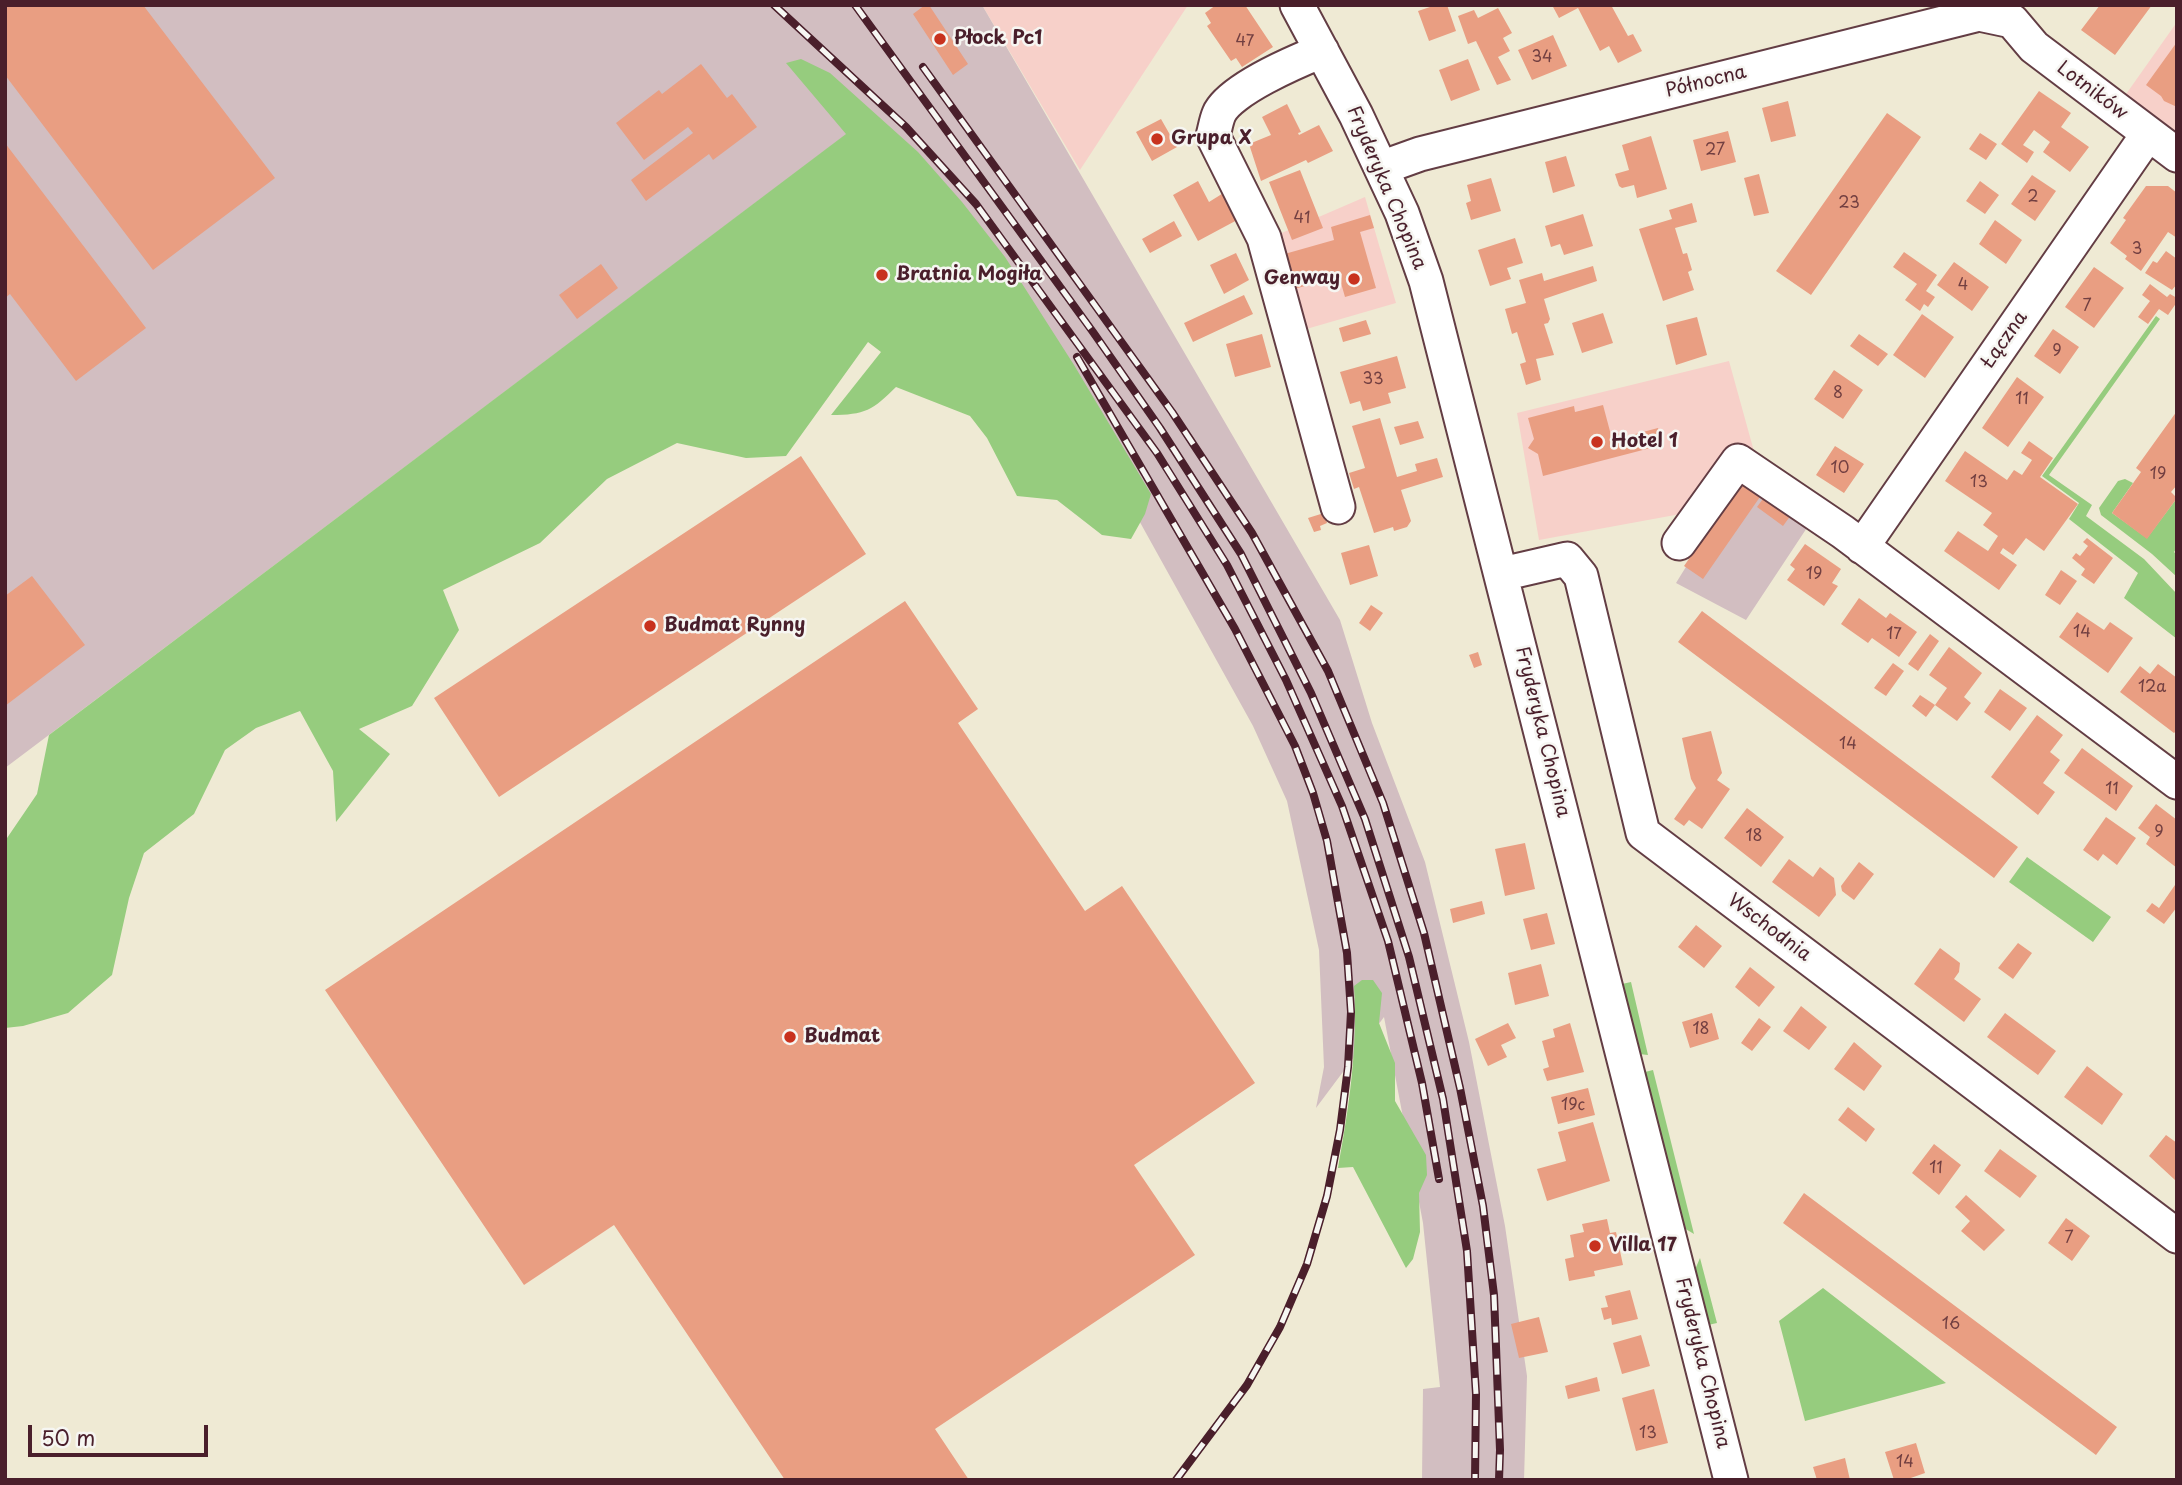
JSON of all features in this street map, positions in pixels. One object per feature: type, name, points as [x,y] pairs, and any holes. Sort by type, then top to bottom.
[{"type":"street","name":"Fryderyka Chopina","points":[[1297,5],[1381,168],[1402,213],[1426,281],[1731,1480]]},
{"type":"street","name":"Lotników","points":[[2019,13],[2034,47],[2177,155]]},
{"type":"street","name":"Północna","points":[[1381,168],[1433,150],[1979,14],[2019,13]]},
{"type":"street","points":[[1322,51],[1303,58],[1234,95],[1219,113],[1213,136],[1264,238],[1338,507]]},
{"type":"street","name":"Łączna","points":[[1862,547],[2148,134]]},
{"type":"street","points":[[1679,543],[1738,461],[1862,547],[2177,782]]},
{"type":"street","name":"Wschodnia","points":[[1502,574],[1567,559],[1580,576],[1643,833],[2177,1236]]},
{"type":"shaded area","points":[[5,5],[982,5],[1340,620],[1372,723],[1425,862],[1469,1042],[1505,1226],[1527,1376],[1524,1480],[1422,1480],[1423,1389],[1440,1387],[1423,1223],[1384,1017],[1316,1108],[1324,1067],[1319,950],[1287,801],[1253,726],[1040,342],[847,134],[5,768]]},
{"type":"shaded area","points":[[982,5],[1188,5],[1080,170]]},
{"type":"shaded area","points":[[2177,22],[2177,133],[2124,97]]},
{"type":"shaded area","points":[[1365,197],[1396,303],[1303,330],[1277,235]]},
{"type":"shaded area","points":[[1729,361],[1755,455],[1724,506],[1539,540],[1517,413]]},
{"type":"shaded area","points":[[1755,455],[1824,502],[1746,620],[1676,583]]},
{"type":"green space","points":[[801,59],[830,73],[918,152],[1005,257],[1074,365],[1151,494],[1145,514],[1131,539],[1102,535],[1057,500],[1017,496],[987,438],[970,416],[896,387],[868,410],[831,415],[881,352],[868,342],[786,456],[746,458],[677,443],[607,479],[540,543],[443,590],[459,630],[412,706],[359,729],[390,754],[336,822],[333,771],[300,711],[256,728],[225,750],[194,814],[144,853],[129,898],[112,975],[68,1013],[23,1026],[5,1028],[5,841],[37,794],[49,735],[846,134],[786,63]]},
{"type":"green space","points":[[2156,316],[2160,319],[2049,475],[2092,505],[2086,516],[2144,559],[2177,594],[2177,639],[2124,598],[2138,573],[2069,519],[2079,503],[2042,476]]},
{"type":"green space","points":[[2125,479],[2133,483],[2112,513],[2147,538],[2177,498],[2177,548],[2174,552],[2177,555],[2177,577],[2101,515],[2099,508],[2118,481]]},
{"type":"green space","points":[[2027,857],[2111,917],[2093,942],[2009,882]]},
{"type":"green space","points":[[1362,980],[1373,980],[1382,993],[1379,1023],[1395,1063],[1395,1101],[1426,1155],[1427,1175],[1419,1193],[1420,1232],[1413,1259],[1406,1268],[1353,1167],[1338,1168],[1352,1077],[1354,986]]},
{"type":"green space","points":[[1631,982],[1648,1055],[1639,1054],[1622,984]]},
{"type":"green space","points":[[1653,1070],[1694,1234],[1684,1228],[1644,1075],[1645,1072]]},
{"type":"green space","points":[[1700,1258],[1717,1323],[1708,1325],[1694,1272]]},
{"type":"green space","points":[[1823,1288],[1946,1383],[1805,1421],[1779,1321]]},
{"type":"building","points":[[5,5],[143,5],[275,178],[153,270],[5,75]]},
{"type":"building","name":"Płock Pc1","points":[[929,5],[968,64],[953,75],[913,14]]},
{"type":"building","points":[[1216,5],[1245,5],[1273,47],[1242,67],[1236,58],[1231,61],[1207,26],[1211,23],[1205,13]]},
{"type":"building","points":[[1436,5],[1447,5],[1456,31],[1429,41],[1418,11]]},
{"type":"building","points":[[1552,5],[1611,5],[1628,36],[1633,34],[1642,51],[1618,63],[1609,46],[1600,51],[1578,8],[1559,18]]},
{"type":"building","points":[[2100,5],[2152,5],[2115,55],[2081,30]]},
{"type":"building","points":[[1498,8],[1512,33],[1503,38],[1510,51],[1498,57],[1511,80],[1497,85],[1476,41],[1468,44],[1458,16],[1474,10],[1478,18]]},
{"type":"building","points":[[1553,35],[1567,66],[1532,80],[1518,50]]},
{"type":"building","points":[[2177,42],[2177,107],[2164,101],[2146,85]]},
{"type":"building","points":[[1468,59],[1480,90],[1451,101],[1439,70]]},
{"type":"building","points":[[701,64],[727,98],[732,94],[757,127],[713,160],[709,154],[646,201],[631,180],[693,133],[688,127],[644,160],[616,123],[659,90],[662,94]]},
{"type":"building","points":[[2039,91],[2071,113],[2061,127],[2089,147],[2070,172],[2043,152],[2050,142],[2034,130],[2023,145],[2034,152],[2027,163],[2001,144]]},
{"type":"building","points":[[1788,101],[1796,136],[1771,142],[1762,108]]},
{"type":"building","points":[[1287,104],[1301,132],[1299,135],[1319,125],[1333,151],[1261,181],[1249,144],[1271,135],[1262,117]]},
{"type":"building","points":[[1887,113],[1921,137],[1811,295],[1776,271]]},
{"type":"building","name":"Grupa X","points":[[1161,119],[1177,147],[1152,161],[1136,132]]},
{"type":"building","points":[[1728,131],[1736,162],[1701,171],[1693,140]]},
{"type":"building","points":[[1980,133],[1997,144],[1986,160],[1969,149]]},
{"type":"building","points":[[1651,136],[1667,189],[1637,198],[1634,185],[1622,188],[1615,174],[1629,170],[1622,145]]},
{"type":"building","points":[[5,143],[146,328],[76,381],[10,294],[5,298]]},
{"type":"building","points":[[1566,156],[1575,186],[1553,193],[1545,162]]},
{"type":"building","points":[[1300,170],[1323,228],[1292,240],[1269,182]]},
{"type":"building","points":[[1759,174],[1769,213],[1754,216],[1744,178]]},
{"type":"building","points":[[2032,175],[2056,191],[2035,221],[2011,204]]},
{"type":"building","points":[[1491,178],[1501,211],[1471,220],[1466,203],[1471,201],[1467,185]]},
{"type":"building","points":[[1198,181],[1209,202],[1225,192],[1239,219],[1198,241],[1173,195]]},
{"type":"building","points":[[1980,181],[1999,195],[1985,214],[1966,201]]},
{"type":"building","points":[[2146,186],[2168,186],[2177,193],[2177,238],[2168,232],[2141,271],[2110,243],[2126,220],[2123,218]]},
{"type":"building","points":[[1692,203],[1697,222],[1675,228],[1683,254],[1687,253],[1692,270],[1688,272],[1694,290],[1663,301],[1639,229],[1672,219],[1669,210]]},
{"type":"building","points":[[1583,214],[1593,246],[1564,255],[1560,244],[1551,247],[1545,226]]},
{"type":"building","points":[[1370,215],[1374,228],[1360,232],[1376,288],[1345,297],[1339,276],[1291,290],[1281,255],[1334,240],[1331,227]]},
{"type":"building","points":[[1995,220],[2022,240],[2006,264],[1979,244]]},
{"type":"building","points":[[1174,221],[1182,236],[1150,253],[1142,239]]},
{"type":"building","points":[[1515,238],[1523,263],[1507,268],[1511,279],[1490,286],[1478,250]]},
{"type":"building","points":[[2166,251],[2177,259],[2177,284],[2172,290],[2145,273],[2153,261],[2157,263]]},
{"type":"building","points":[[1904,252],[1937,275],[1926,291],[1935,297],[1928,307],[1924,304],[1920,311],[1905,300],[1917,284],[1893,267]]},
{"type":"building","points":[[1236,253],[1249,280],[1224,294],[1210,265]]},
{"type":"building","points":[[1954,262],[1989,287],[1972,311],[1937,285]]},
{"type":"building","points":[[601,264],[618,288],[577,319],[559,295]]},
{"type":"building","points":[[1593,266],[1597,281],[1544,299],[1550,319],[1544,324],[1554,355],[1536,359],[1541,380],[1526,385],[1520,364],[1526,362],[1517,332],[1512,334],[1505,309],[1526,303],[1519,280],[1542,273],[1544,281]]},
{"type":"building","points":[[2094,267],[2124,288],[2094,328],[2065,307]]},
{"type":"building","points":[[2150,284],[2167,297],[2170,294],[2177,298],[2177,302],[2168,315],[2159,309],[2148,324],[2138,317],[2150,301],[2142,295]]},
{"type":"building","points":[[1244,295],[1253,314],[1193,342],[1184,323]]},
{"type":"building","points":[[1603,313],[1613,343],[1582,353],[1572,323]]},
{"type":"building","points":[[1922,314],[1954,337],[1925,378],[1893,355]]},
{"type":"building","points":[[1697,317],[1707,355],[1676,365],[1666,325]]},
{"type":"building","points":[[1366,320],[1371,334],[1343,342],[1339,328]]},
{"type":"building","points":[[2053,329],[2079,347],[2060,374],[2034,356]]},
{"type":"building","points":[[1262,334],[1271,367],[1235,377],[1226,344]]},
{"type":"building","points":[[1859,334],[1888,354],[1878,366],[1850,346]]},
{"type":"building","points":[[1397,356],[1406,388],[1388,393],[1391,403],[1363,411],[1360,401],[1350,404],[1340,372]]},
{"type":"building","points":[[1834,370],[1863,390],[1843,419],[1814,399]]},
{"type":"building","points":[[2017,377],[2044,397],[2008,447],[1982,428]]},
{"type":"building","name":"Hotel 1","points":[[1603,405],[1611,435],[1622,432],[1624,437],[1658,428],[1662,445],[1543,476],[1538,454],[1528,448],[1534,439],[1528,418],[1574,406],[1575,412]]},
{"type":"building","points":[[2177,411],[2177,485],[2171,492],[2177,498],[2147,539],[2112,513],[2141,472],[2136,468]]},
{"type":"building","points":[[1380,418],[1397,477],[1417,471],[1415,464],[1437,458],[1443,477],[1401,490],[1411,521],[1407,527],[1394,531],[1393,527],[1374,533],[1359,487],[1354,489],[1349,473],[1365,468],[1352,426]]},
{"type":"building","points":[[1418,421],[1424,438],[1400,445],[1394,427]]},
{"type":"building","points":[[2029,441],[2053,458],[2040,477],[2078,504],[2044,551],[2026,538],[2013,555],[2003,548],[2000,553],[2017,565],[1999,590],[1944,551],[1958,531],[1988,551],[1998,536],[1983,525],[1992,513],[1945,481],[1965,451],[2007,480],[2014,470],[2022,475],[2032,460],[2021,453]]},
{"type":"building","points":[[1835,446],[1864,464],[1844,493],[1816,475]]},
{"type":"building","name":"Budmat Rynny","points":[[801,456],[866,554],[499,797],[434,698]]},
{"type":"building","points":[[1743,481],[1762,494],[1703,579],[1684,566]]},
{"type":"building","points":[[1765,496],[1791,515],[1783,526],[1757,507]]},
{"type":"building","points":[[1324,513],[1327,523],[1320,526],[1321,530],[1314,532],[1308,518]]},
{"type":"building","points":[[2087,538],[2113,558],[2094,584],[2081,575],[2085,569],[2072,558],[2076,553],[2080,556],[2088,546],[2083,542]]},
{"type":"building","points":[[1805,544],[1841,569],[1832,583],[1838,586],[1824,606],[1787,580],[1795,569],[1790,565]]},
{"type":"building","points":[[1369,545],[1378,576],[1350,585],[1341,553]]},
{"type":"building","points":[[2061,570],[2077,581],[2060,605],[2045,595]]},
{"type":"building","points":[[32,576],[85,645],[5,706],[5,596]]},
{"type":"building","points":[[1859,598],[1886,618],[1890,613],[1917,632],[1899,657],[1872,638],[1868,643],[1841,624]]},
{"type":"building","name":"Budmat","points":[[905,601],[978,709],[958,723],[1085,911],[1122,886],[1255,1083],[1134,1165],[1195,1255],[935,1429],[969,1480],[785,1480],[614,1225],[524,1285],[325,990]]},
{"type":"building","points":[[1371,605],[1383,613],[1370,631],[1359,623]]},
{"type":"building","points":[[1702,611],[2018,847],[1994,878],[1678,642]]},
{"type":"building","points":[[2077,612],[2104,630],[2110,622],[2133,638],[2108,673],[2059,637]]},
{"type":"building","points":[[1930,634],[1939,641],[1918,671],[1908,664]]},
{"type":"building","points":[[1949,647],[1982,673],[1964,697],[1971,703],[1957,721],[1935,705],[1947,688],[1929,675]]},
{"type":"building","points":[[1478,652],[1482,665],[1474,668],[1469,655]]},
{"type":"building","points":[[1893,663],[1904,671],[1886,696],[1874,688]]},
{"type":"building","points":[[2158,664],[2177,678],[2177,730],[2174,733],[2120,692],[2140,666],[2150,674]]},
{"type":"building","points":[[2000,689],[2027,708],[2010,731],[1984,712]]},
{"type":"building","points":[[1920,695],[1935,705],[1926,717],[1912,706]]},
{"type":"building","points":[[2037,715],[2063,735],[2050,752],[2060,760],[2043,783],[2055,792],[2038,815],[1991,777]]},
{"type":"building","points":[[1711,731],[1722,773],[1717,780],[1730,789],[1702,829],[1689,820],[1684,826],[1674,819],[1696,788],[1691,779],[1682,738]]},
{"type":"building","points":[[2082,748],[2133,786],[2116,811],[2064,773]]},
{"type":"building","points":[[2156,804],[2177,820],[2177,868],[2146,844],[2150,837],[2138,828]]},
{"type":"building","points":[[1747,808],[1784,837],[1761,867],[1724,838]]},
{"type":"building","points":[[2106,817],[2136,838],[2117,865],[2103,854],[2098,861],[2083,850]]},
{"type":"building","points":[[1525,843],[1535,889],[1505,896],[1495,849]]},
{"type":"building","points":[[1789,859],[1813,877],[1820,867],[1834,878],[1836,895],[1819,917],[1772,882]]},
{"type":"building","points":[[1859,862],[1874,874],[1854,900],[1842,891],[1841,886]]},
{"type":"building","points":[[2175,885],[2177,907],[2164,924],[2146,911],[2152,903],[2159,908]]},
{"type":"building","points":[[1482,901],[1485,914],[1453,923],[1450,909]]},
{"type":"building","points":[[1547,913],[1555,944],[1531,950],[1523,919]]},
{"type":"building","points":[[1696,925],[1722,946],[1704,968],[1678,947]]},
{"type":"building","points":[[2018,943],[2032,953],[2013,979],[1998,968]]},
{"type":"building","points":[[1940,948],[1960,963],[1959,972],[1954,979],[1981,999],[1964,1022],[1914,984]]},
{"type":"building","points":[[1541,964],[1549,996],[1515,1005],[1508,973]]},
{"type":"building","points":[[1750,967],[1775,987],[1759,1007],[1735,987]]},
{"type":"building","points":[[1801,1006],[1827,1027],[1809,1050],[1783,1031]]},
{"type":"building","points":[[1712,1013],[1719,1039],[1690,1048],[1682,1022]]},
{"type":"building","points":[[2005,1013],[2056,1051],[2038,1075],[1987,1037]]},
{"type":"building","points":[[1759,1018],[1771,1027],[1752,1051],[1741,1043]]},
{"type":"building","points":[[1508,1023],[1516,1038],[1501,1045],[1507,1057],[1488,1066],[1475,1039]]},
{"type":"building","points":[[1570,1023],[1584,1072],[1547,1081],[1543,1069],[1549,1067],[1542,1041],[1555,1037],[1553,1029]]},
{"type":"building","points":[[1854,1042],[1882,1066],[1864,1091],[1834,1069]]},
{"type":"building","points":[[2087,1066],[2123,1094],[2102,1125],[2064,1097]]},
{"type":"building","points":[[1588,1088],[1595,1115],[1558,1124],[1551,1097]]},
{"type":"building","points":[[1848,1107],[1875,1129],[1866,1142],[1838,1120]]},
{"type":"building","points":[[1593,1122],[1610,1181],[1547,1201],[1537,1169],[1566,1161],[1558,1132]]},
{"type":"building","points":[[2166,1135],[2177,1143],[2175,1180],[2149,1156]]},
{"type":"building","points":[[1934,1144],[1961,1165],[1939,1195],[1912,1173]]},
{"type":"building","points":[[2000,1149],[2037,1176],[2020,1198],[1984,1171]]},
{"type":"building","points":[[1804,1193],[2117,1427],[2096,1455],[1783,1223]]},
{"type":"building","points":[[1966,1195],[2005,1230],[1984,1251],[1961,1231],[1970,1221],[1955,1207]]},
{"type":"building","points":[[2066,1218],[2090,1236],[2072,1261],[2048,1243]]},
{"type":"building","name":"Villa 17","points":[[1607,1219],[1610,1233],[1616,1232],[1623,1265],[1594,1271],[1595,1276],[1569,1281],[1565,1259],[1574,1257],[1570,1235],[1584,1232],[1582,1224]]},
{"type":"building","points":[[1630,1290],[1638,1319],[1612,1325],[1611,1318],[1604,1320],[1601,1308],[1608,1307],[1605,1296]]},
{"type":"building","points":[[1539,1317],[1548,1352],[1519,1358],[1511,1324]]},
{"type":"building","points":[[1641,1335],[1650,1366],[1622,1374],[1613,1343]]},
{"type":"building","points":[[1597,1377],[1600,1391],[1568,1399],[1565,1386]]},
{"type":"building","points":[[1654,1389],[1668,1443],[1636,1451],[1622,1398]]},
{"type":"building","points":[[1916,1443],[1925,1473],[1905,1480],[1894,1480],[1885,1452]]},
{"type":"building","points":[[1845,1458],[1850,1480],[1817,1480],[1813,1467]]},
{"type":"railway","points":[[774,5],[906,127],[976,204],[1157,453],[1227,565],[1286,680],[1342,806],[1388,941],[1422,1083],[1439,1179]]},
{"type":"railway","points":[[855,5],[1093,332],[1160,428],[1241,554],[1311,693],[1365,819],[1409,957],[1443,1099],[1467,1251],[1476,1394],[1475,1480]]},
{"type":"railway","points":[[923,67],[1172,412],[1252,533],[1328,671],[1383,803],[1424,933],[1460,1088],[1483,1206],[1494,1295],[1499,1480]]},
{"type":"railway","points":[[1077,357],[1235,629],[1295,746],[1327,841],[1347,953],[1351,1012],[1348,1067],[1340,1130],[1327,1196],[1307,1264],[1280,1327],[1247,1385],[1176,1480]]},
{"type":"place","name":"Płock Pc1","points":[[940,39]]},
{"type":"place","name":"Grupa X","points":[[1157,139]]},
{"type":"place","name":"Bratnia Mogiła","points":[[882,275]]},
{"type":"place","name":"Genway","points":[[1354,279]]},
{"type":"place","name":"Hotel 1","points":[[1597,442]]},
{"type":"place","name":"Budmat Rynny","points":[[650,626]]},
{"type":"place","name":"Budmat","points":[[790,1037]]},
{"type":"place","name":"Villa 17","points":[[1595,1246]]}]
